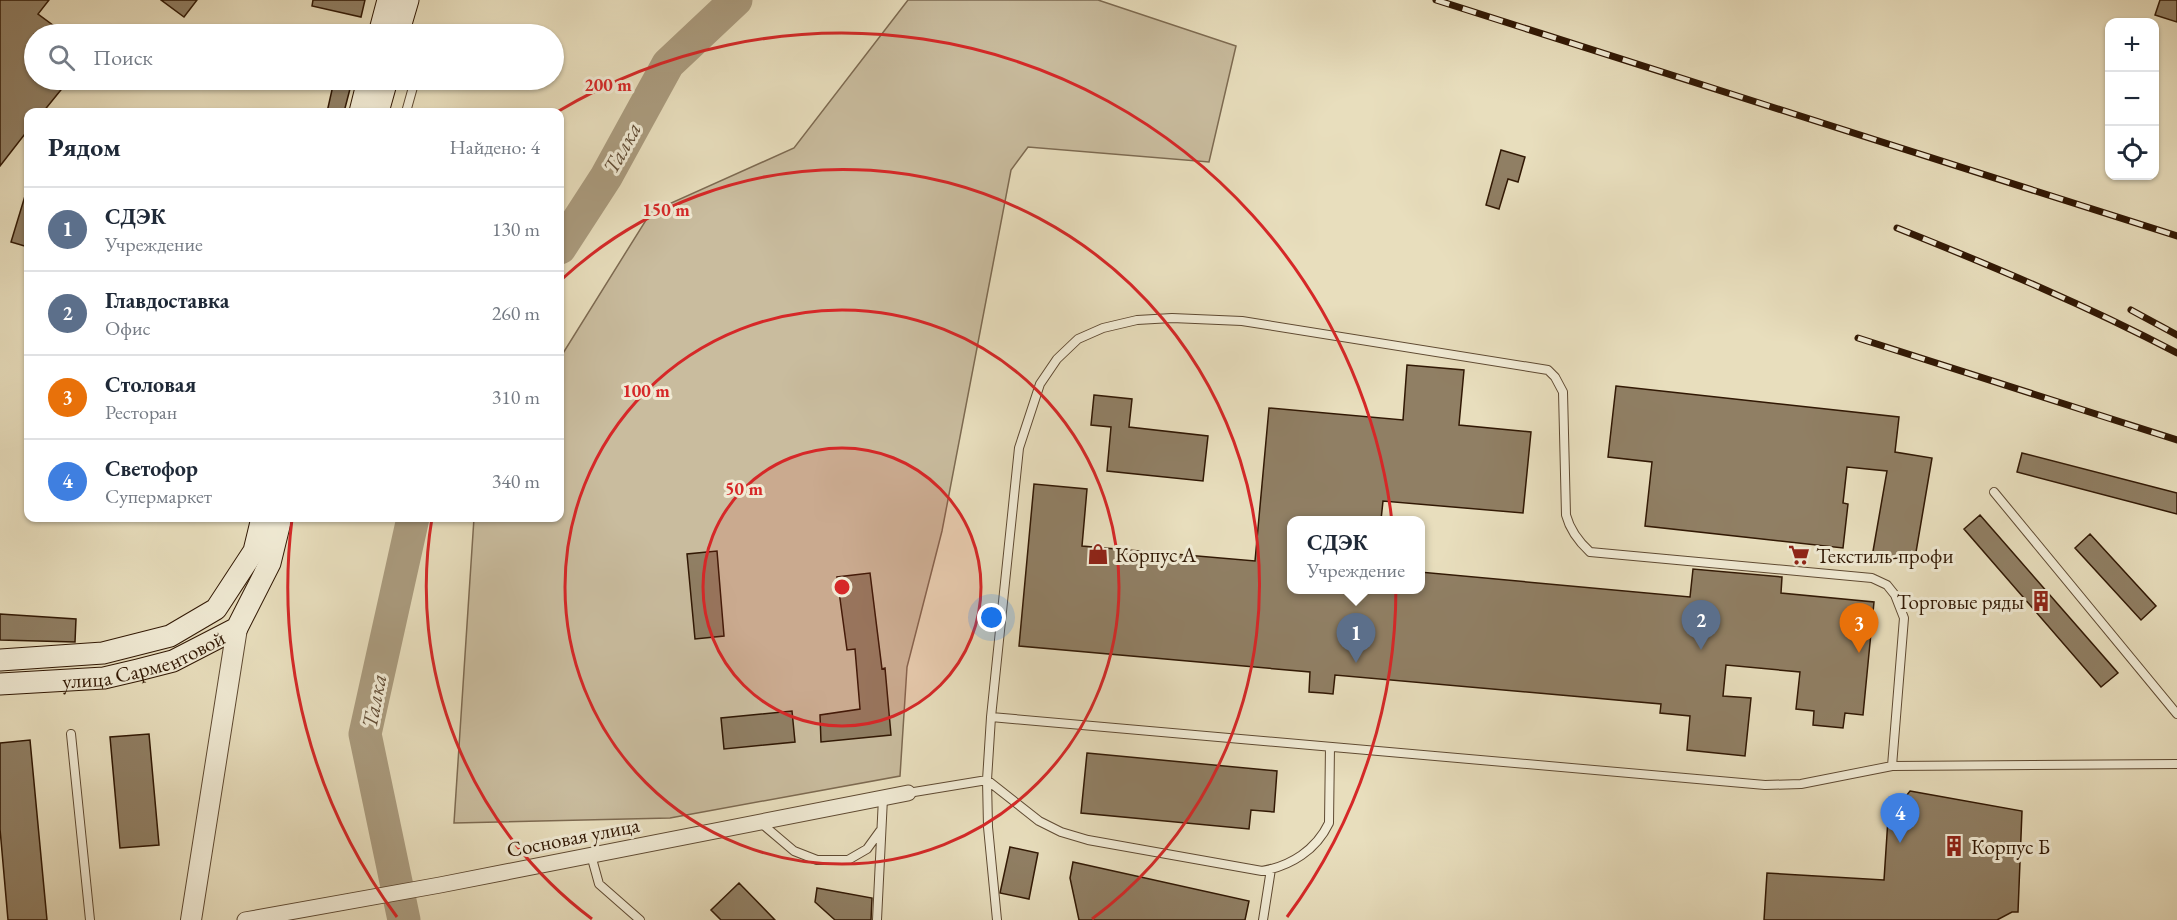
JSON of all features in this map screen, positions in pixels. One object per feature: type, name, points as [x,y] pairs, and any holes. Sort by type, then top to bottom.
[{"type":"main road","points":[[388,0],[392,24]]},
{"type":"main road","points":[[398,24],[408,0]]},
{"type":"main road","points":[[361,108],[366,90]]},
{"type":"main road","points":[[379,108],[384,90]]},
{"type":"main road","name":"улица Сарментовой","points":[[0,660],[103,653],[170,636],[216,609],[254,551],[261,522]]},
{"type":"main road","name":"улица Сарментовой","points":[[0,684],[104,678],[138,670],[173,661],[237,628],[270,563],[280,522]]},
{"type":"street","points":[[191,920],[237,628]]},
{"type":"street","name":"Сосновая улица","points":[[245,920],[440,885],[908,793]]},
{"type":"lane","points":[[407,108],[412,90]]},
{"type":"lane","points":[[997,920],[988,827],[987,780],[991,717],[1020,448],[1040,384],[1056,359],[1078,339],[1103,328],[1137,320],[1172,318],[1242,321],[1548,369],[1563,392],[1566,515],[1569,527],[1590,552],[1872,578],[1887,585],[1895,595],[1904,618],[1892,766]]},
{"type":"lane","points":[[1994,492],[2177,714]]},
{"type":"lane","points":[[991,717],[1765,785],[1802,784],[1892,766],[2177,764]]},
{"type":"lane","points":[[71,734],[90,920]]},
{"type":"lane","points":[[908,793],[987,780],[1038,821],[1061,832],[1088,840],[1262,871],[1286,865],[1303,854],[1324,832],[1329,823],[1330,747]]},
{"type":"lane","points":[[877,920],[883,798]]},
{"type":"lane","points":[[760,822],[794,851],[817,860],[848,860],[867,849],[880,831]]},
{"type":"lane","points":[[591,855],[599,884],[640,920]]},
{"type":"lane","points":[[1263,920],[1271,869]]},
{"type":"shaded area","points":[[908,0],[1098,0],[1236,46],[1209,162],[1028,147],[1011,170],[942,531],[907,667],[900,776],[670,818],[454,823],[474,522],[564,522],[564,352],[651,212],[794,148]]},
{"type":"building","points":[[0,0],[49,0],[38,14],[52,24],[24,24],[24,90],[61,90],[46,108],[24,108],[24,135],[0,166]]},
{"type":"building","points":[[161,0],[197,0],[184,17]]},
{"type":"building","points":[[313,0],[365,0],[361,17],[312,6]]},
{"type":"building","points":[[2160,0],[2177,0],[2177,22],[2155,15]]},
{"type":"building","points":[[332,90],[350,90],[345,108],[328,108]]},
{"type":"building","points":[[1501,150],[1525,157],[1518,182],[1508,179],[1499,209],[1486,205]]},
{"type":"building","points":[[24,199],[24,246],[11,242]]},
{"type":"building","name":"Корпус А","points":[[1407,365],[1464,370],[1459,425],[1531,432],[1523,513],[1383,501],[1381,516],[1287,516],[1287,594],[1425,594],[1425,572],[1690,597],[1693,569],[1782,577],[1781,593],[1874,602],[1863,715],[1845,713],[1843,728],[1813,725],[1814,711],[1796,709],[1800,672],[1726,665],[1723,696],[1751,698],[1745,756],[1687,750],[1690,716],[1660,713],[1661,704],[1335,675],[1333,694],[1309,692],[1310,672],[1019,646],[1034,484],[1087,489],[1082,546],[1255,561],[1269,408],[1403,420]]},
{"type":"building","points":[[1616,386],[1899,417],[1895,452],[1932,458],[1914,564],[1872,557],[1887,471],[1847,467],[1843,503],[1848,504],[1843,548],[1645,526],[1652,462],[1608,457]]},
{"type":"building","points":[[1094,395],[1132,399],[1129,427],[1208,436],[1203,481],[1107,471],[1111,427],[1091,425]]},
{"type":"building","points":[[2022,453],[2177,493],[2177,514],[2017,472]]},
{"type":"building","name":"Торговые ряды","points":[[1980,515],[2118,673],[2101,687],[1964,529]]},
{"type":"building","points":[[2090,534],[2156,606],[2141,620],[2075,548]]},
{"type":"building","points":[[717,551],[724,636],[695,639],[687,554]]},
{"type":"building","points":[[870,573],[882,669],[885,668],[891,735],[821,742],[820,715],[860,709],[855,649],[847,650],[837,577]]},
{"type":"building","points":[[0,614],[76,619],[75,642],[0,640]]},
{"type":"building","points":[[792,711],[795,742],[724,749],[721,718]]},
{"type":"building","points":[[149,734],[159,845],[120,848],[110,737]]},
{"type":"building","points":[[30,740],[47,920],[8,920],[0,829],[0,743]]},
{"type":"building","points":[[1087,753],[1277,771],[1274,812],[1251,810],[1249,829],[1081,813]]},
{"type":"building","name":"Корпус Б","points":[[1910,791],[2022,811],[2018,912],[2012,912],[1997,920],[1764,920],[1767,873],[1884,880],[1888,819]]},
{"type":"building","points":[[1010,847],[1038,853],[1029,899],[1000,893]]},
{"type":"building","points":[[1073,862],[1249,901],[1245,920],[1079,920],[1070,878]]},
{"type":"building","points":[[739,883],[775,920],[721,920],[711,910]]},
{"type":"building","points":[[817,888],[872,898],[871,920],[835,920],[815,902]]},
{"type":"waterway","name":"Талка","points":[[564,242],[606,177],[668,64],[736,0]]},
{"type":"waterway","name":"Талка","points":[[404,920],[365,734],[412,522]]},
{"type":"railway","points":[[1436,0],[2177,236]]},
{"type":"railway","points":[[1897,228],[2039,287],[2177,353]]},
{"type":"railway","points":[[2131,310],[2177,335]]},
{"type":"railway","points":[[1858,338],[2177,440]]},
{"type":"place","name":"Корпус А","points":[[1098,554]]},
{"type":"place","name":"Текстиль-профи","points":[[1799,555]]},
{"type":"place","name":"Торговые ряды","points":[[2041,601]]},
{"type":"place","name":"Главдоставка","points":[[1701,650]]},
{"type":"place","name":"Столовая","points":[[1859,653]]},
{"type":"place","name":"СДЭК","points":[[1356,663]]},
{"type":"place","name":"Светофор","points":[[1900,843]]},
{"type":"place","name":"Корпус Б","points":[[1954,846]]}]
